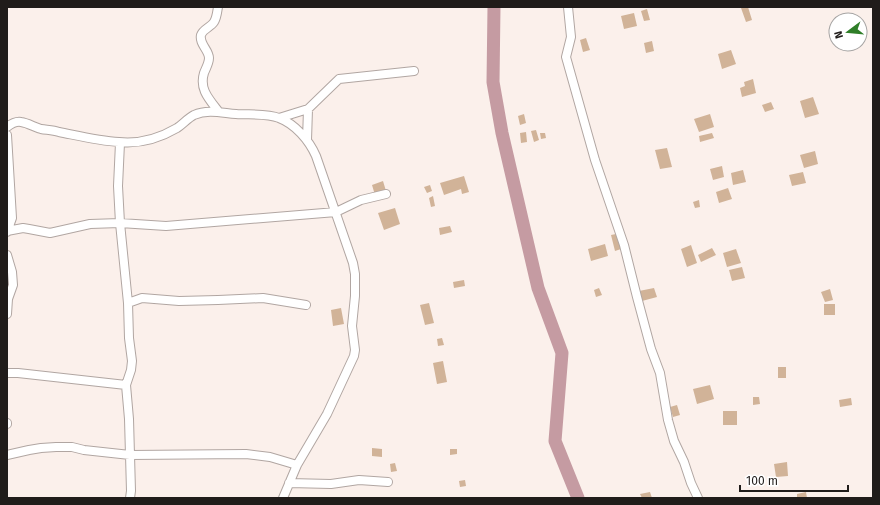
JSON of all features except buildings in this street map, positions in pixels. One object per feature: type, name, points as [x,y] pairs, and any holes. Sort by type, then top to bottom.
[{"type":"street","points":[[218,7],[217,16],[213,23],[202,33],[201,37],[202,43],[208,53],[209,58],[203,78],[203,87],[206,96],[219,112]]},
{"type":"street","points":[[568,7],[571,37],[566,57],[595,160],[624,245],[651,349],[660,373],[668,420],[674,441],[698,498]]},
{"type":"street","points":[[279,118],[308,109],[339,79],[414,71]]},
{"type":"street","points":[[307,140],[308,109]]},
{"type":"street","points":[[7,127],[13,123],[20,122],[41,128],[120,143],[137,142],[147,140],[179,127],[194,115],[219,112],[279,118],[298,130],[307,140],[316,156],[353,263],[355,274],[355,296],[352,326],[355,350],[351,363],[327,414],[297,465],[283,498]]},
{"type":"street","points":[[7,135],[12,218],[7,231]]},
{"type":"street","points":[[120,143],[118,186],[120,223],[132,361],[131,370],[126,385],[129,419],[130,498]]},
{"type":"street","points":[[7,231],[23,228],[50,234],[90,224],[120,223],[166,226],[336,212],[361,200],[386,194]]},
{"type":"street","points":[[7,255],[12,272],[13,285],[8,300],[7,314]]},
{"type":"street","points":[[128,303],[142,298],[187,301],[263,298],[306,305]]},
{"type":"street","points":[[7,373],[126,385]]},
{"type":"street","points":[[7,455],[29,450],[72,447],[84,450],[130,455],[246,454],[270,457],[297,465]]},
{"type":"street","points":[[289,483],[331,484],[359,480],[388,482]]},
{"type":"waterway","points":[[494,7],[493,82],[502,133],[538,288],[562,353],[555,441],[578,498]]}]
